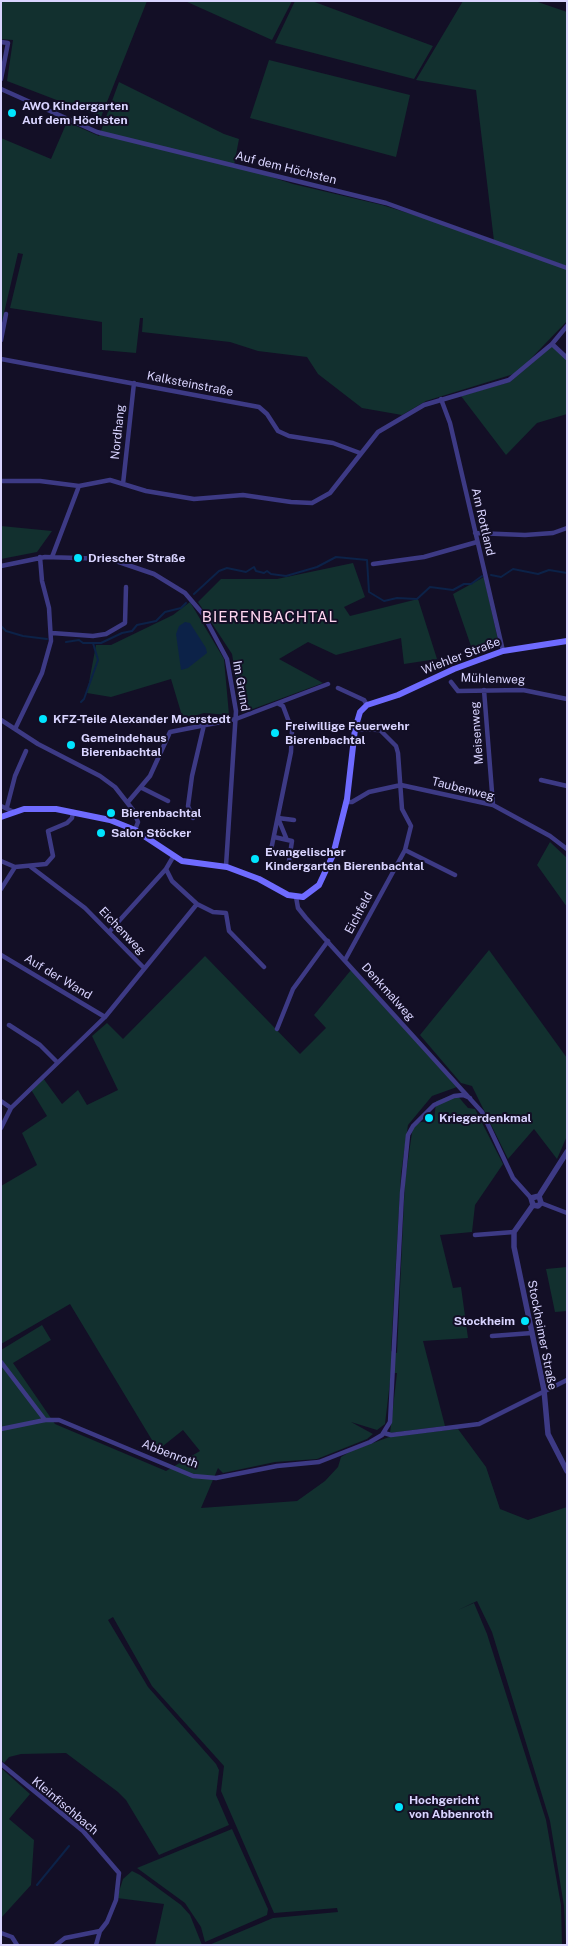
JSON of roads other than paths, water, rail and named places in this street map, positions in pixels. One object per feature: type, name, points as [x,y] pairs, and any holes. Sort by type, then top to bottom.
[{"type":"main road","name":"Wiehler Straße","points":[[367,705],[398,695],[454,669],[503,650],[567,640]]},
{"type":"main road","points":[[1,817],[24,809],[73,812],[110,820],[135,830],[173,857],[182,861],[226,866],[244,872],[296,897],[311,892],[319,885],[327,871],[347,802],[355,729],[360,712],[367,705]]},
{"type":"street","points":[[1,42],[8,43],[1,79]]},
{"type":"street","name":"Auf dem Höchsten","points":[[1,89],[98,132],[386,203],[567,268]]},
{"type":"street","points":[[1,340],[6,314]]},
{"type":"street","points":[[2,480],[40,481],[79,486],[110,480],[146,492],[194,499],[243,495],[290,502],[312,503],[330,494],[378,432],[424,406],[441,399],[509,380],[552,344],[567,326]]},
{"type":"street","points":[[552,344],[567,358]]},
{"type":"street","name":"Kalksteinstraße","points":[[1,359],[259,407],[267,414],[278,432],[288,436],[333,443],[360,453]]},
{"type":"street","name":"Nordhang","points":[[123,484],[134,383]]},
{"type":"street","name":"Am Rottland","points":[[441,399],[450,422],[503,650]]},
{"type":"street","points":[[52,557],[79,486]]},
{"type":"street","points":[[476,533],[525,535],[553,533],[567,528]]},
{"type":"street","points":[[373,564],[424,557],[478,542]]},
{"type":"street","name":"Im Grund","points":[[1,566],[52,557],[110,559],[154,574],[185,594],[203,614],[227,659],[236,718],[226,866]]},
{"type":"street","points":[[15,729],[42,673],[52,632],[50,608],[42,581],[40,558]]},
{"type":"street","points":[[52,632],[93,636],[106,634],[125,623],[126,587]]},
{"type":"street","name":"Mühlenweg","points":[[451,682],[458,691],[523,690],[567,699]]},
{"type":"street","points":[[128,802],[142,788],[150,776],[170,732],[236,718],[279,704],[328,684]]},
{"type":"street","points":[[338,688],[364,700],[367,705]]},
{"type":"street","name":"Meisenweg","points":[[484,690],[492,805]]},
{"type":"street","points":[[270,854],[292,740],[288,718],[283,706],[279,704]]},
{"type":"street","points":[[1,720],[38,744],[100,776],[115,786],[128,802],[138,822],[135,830]]},
{"type":"street","points":[[193,818],[188,806],[192,776],[204,725]]},
{"type":"street","name":"Eichfeld","points":[[345,960],[405,850],[411,826],[402,809],[396,746],[380,730],[355,729]]},
{"type":"street","points":[[14,812],[4,807],[26,751]]},
{"type":"street","points":[[541,780],[567,786]]},
{"type":"street","name":"Taubenweg","points":[[347,802],[352,802],[368,792],[401,785],[492,805],[550,836],[567,849]]},
{"type":"street","points":[[142,788],[168,801]]},
{"type":"street","points":[[1,861],[15,868],[31,867],[50,861],[53,856],[48,831],[66,823],[72,818],[73,812]]},
{"type":"street","points":[[278,818],[294,820]]},
{"type":"street","points":[[278,818],[287,840]]},
{"type":"street","points":[[274,837],[292,841],[288,858],[290,864],[310,870]]},
{"type":"street","points":[[405,850],[455,875]]},
{"type":"street","points":[[109,932],[166,869],[173,857]]},
{"type":"street","name":"Eichenweg","points":[[1,1128],[12,1108],[105,1017],[144,968],[85,908],[31,867]]},
{"type":"street","points":[[1,889],[15,868]]},
{"type":"street","points":[[166,869],[172,881],[197,904],[213,912],[226,913],[230,931],[264,967]]},
{"type":"street","name":"Denkmalweg","points":[[296,897],[298,908],[482,1112],[513,1178],[531,1198]]},
{"type":"street","points":[[144,968],[197,904]]},
{"type":"street","points":[[277,1029],[293,989],[328,941]]},
{"type":"street","name":"Auf der Wand","points":[[1,954],[105,1017]]},
{"type":"street","points":[[9,1025],[40,1044],[57,1062]]},
{"type":"street","points":[[470,1098],[462,1095],[454,1096],[434,1104],[413,1126],[408,1135],[401,1202],[390,1422],[384,1433],[391,1435],[479,1424],[567,1380]]},
{"type":"street","points":[[1,1101],[12,1108]]},
{"type":"street","points":[[533,1205],[531,1198],[539,1196],[567,1152]]},
{"type":"street","points":[[539,1196],[541,1203]]},
{"type":"street","points":[[533,1205],[538,1206],[541,1203]]},
{"type":"street","points":[[541,1203],[567,1213]]},
{"type":"street","points":[[475,1235],[514,1232],[533,1205]]},
{"type":"street","name":"Stockheimer Straße","points":[[514,1232],[514,1247],[544,1390],[548,1434],[567,1471]]},
{"type":"street","points":[[492,1336],[532,1333]]},
{"type":"street","points":[[1,1362],[45,1420]]},
{"type":"street","name":"Abbenroth","points":[[1,1429],[45,1420],[59,1420],[193,1476],[216,1478],[277,1466],[308,1464],[370,1442],[384,1433]]},
{"type":"street","name":"Kleinfischbach","points":[[1,1764],[83,1831],[118,1873],[116,1900],[107,1922],[100,1931],[96,1945]]},
{"type":"street","points":[[56,1945],[65,1938],[100,1931]]},
{"type":"street","points":[[1,1933],[12,1937],[16,1945]]},
{"type":"street","points":[[65,1938],[67,1945]]},
{"type":"water","points":[[185,622],[190,623],[206,648],[207,653],[188,668],[181,670],[176,634],[179,626]]},
{"type":"waterway","points":[[194,594],[219,571],[227,568],[246,572],[254,567],[256,571],[264,573],[267,571],[271,574],[286,576],[317,567],[336,557],[367,560],[369,592],[384,601],[397,598],[417,599],[430,587],[453,590],[464,584],[471,584],[482,576]]},
{"type":"waterway","points":[[491,575],[501,577],[513,569],[538,574],[549,570],[567,573]]},
{"type":"waterway","points":[[66,642],[79,640],[83,643],[101,643],[122,633],[132,631],[137,625],[156,621],[165,612],[181,608],[186,603]]},
{"type":"waterway","points":[[1,626],[6,631],[23,636],[47,639]]},
{"type":"waterway","points":[[81,702],[84,699],[98,660],[93,643]]},
{"type":"waterway","points":[[37,1885],[69,1846]]},
{"type":"place","name":"AWO Kindergarten Auf dem Höchsten","points":[[12,113]]},
{"type":"place","name":"Driescher Straße","points":[[78,558]]},
{"type":"place","name":"KFZ-Teile Alexander Moerstedt","points":[[43,719]]},
{"type":"place","name":"Freiwillige Feuerwehr Bierenbachtal","points":[[275,733]]},
{"type":"place","name":"Gemeindehaus Bierenbachtal","points":[[71,745]]},
{"type":"place","name":"Bierenbachtal","points":[[111,813]]},
{"type":"place","name":"Salon Stöcker","points":[[101,833]]},
{"type":"place","name":"Evangelischer Kindergarten Bierenbachtal","points":[[255,859]]},
{"type":"place","name":"Kriegerdenkmal","points":[[429,1118]]},
{"type":"place","name":"Stockheim","points":[[525,1321]]},
{"type":"place","name":"Hochgericht von Abbenroth","points":[[399,1807]]},
{"type":"district","name":"BIERENBACHTAL","points":[[270,617]]}]
